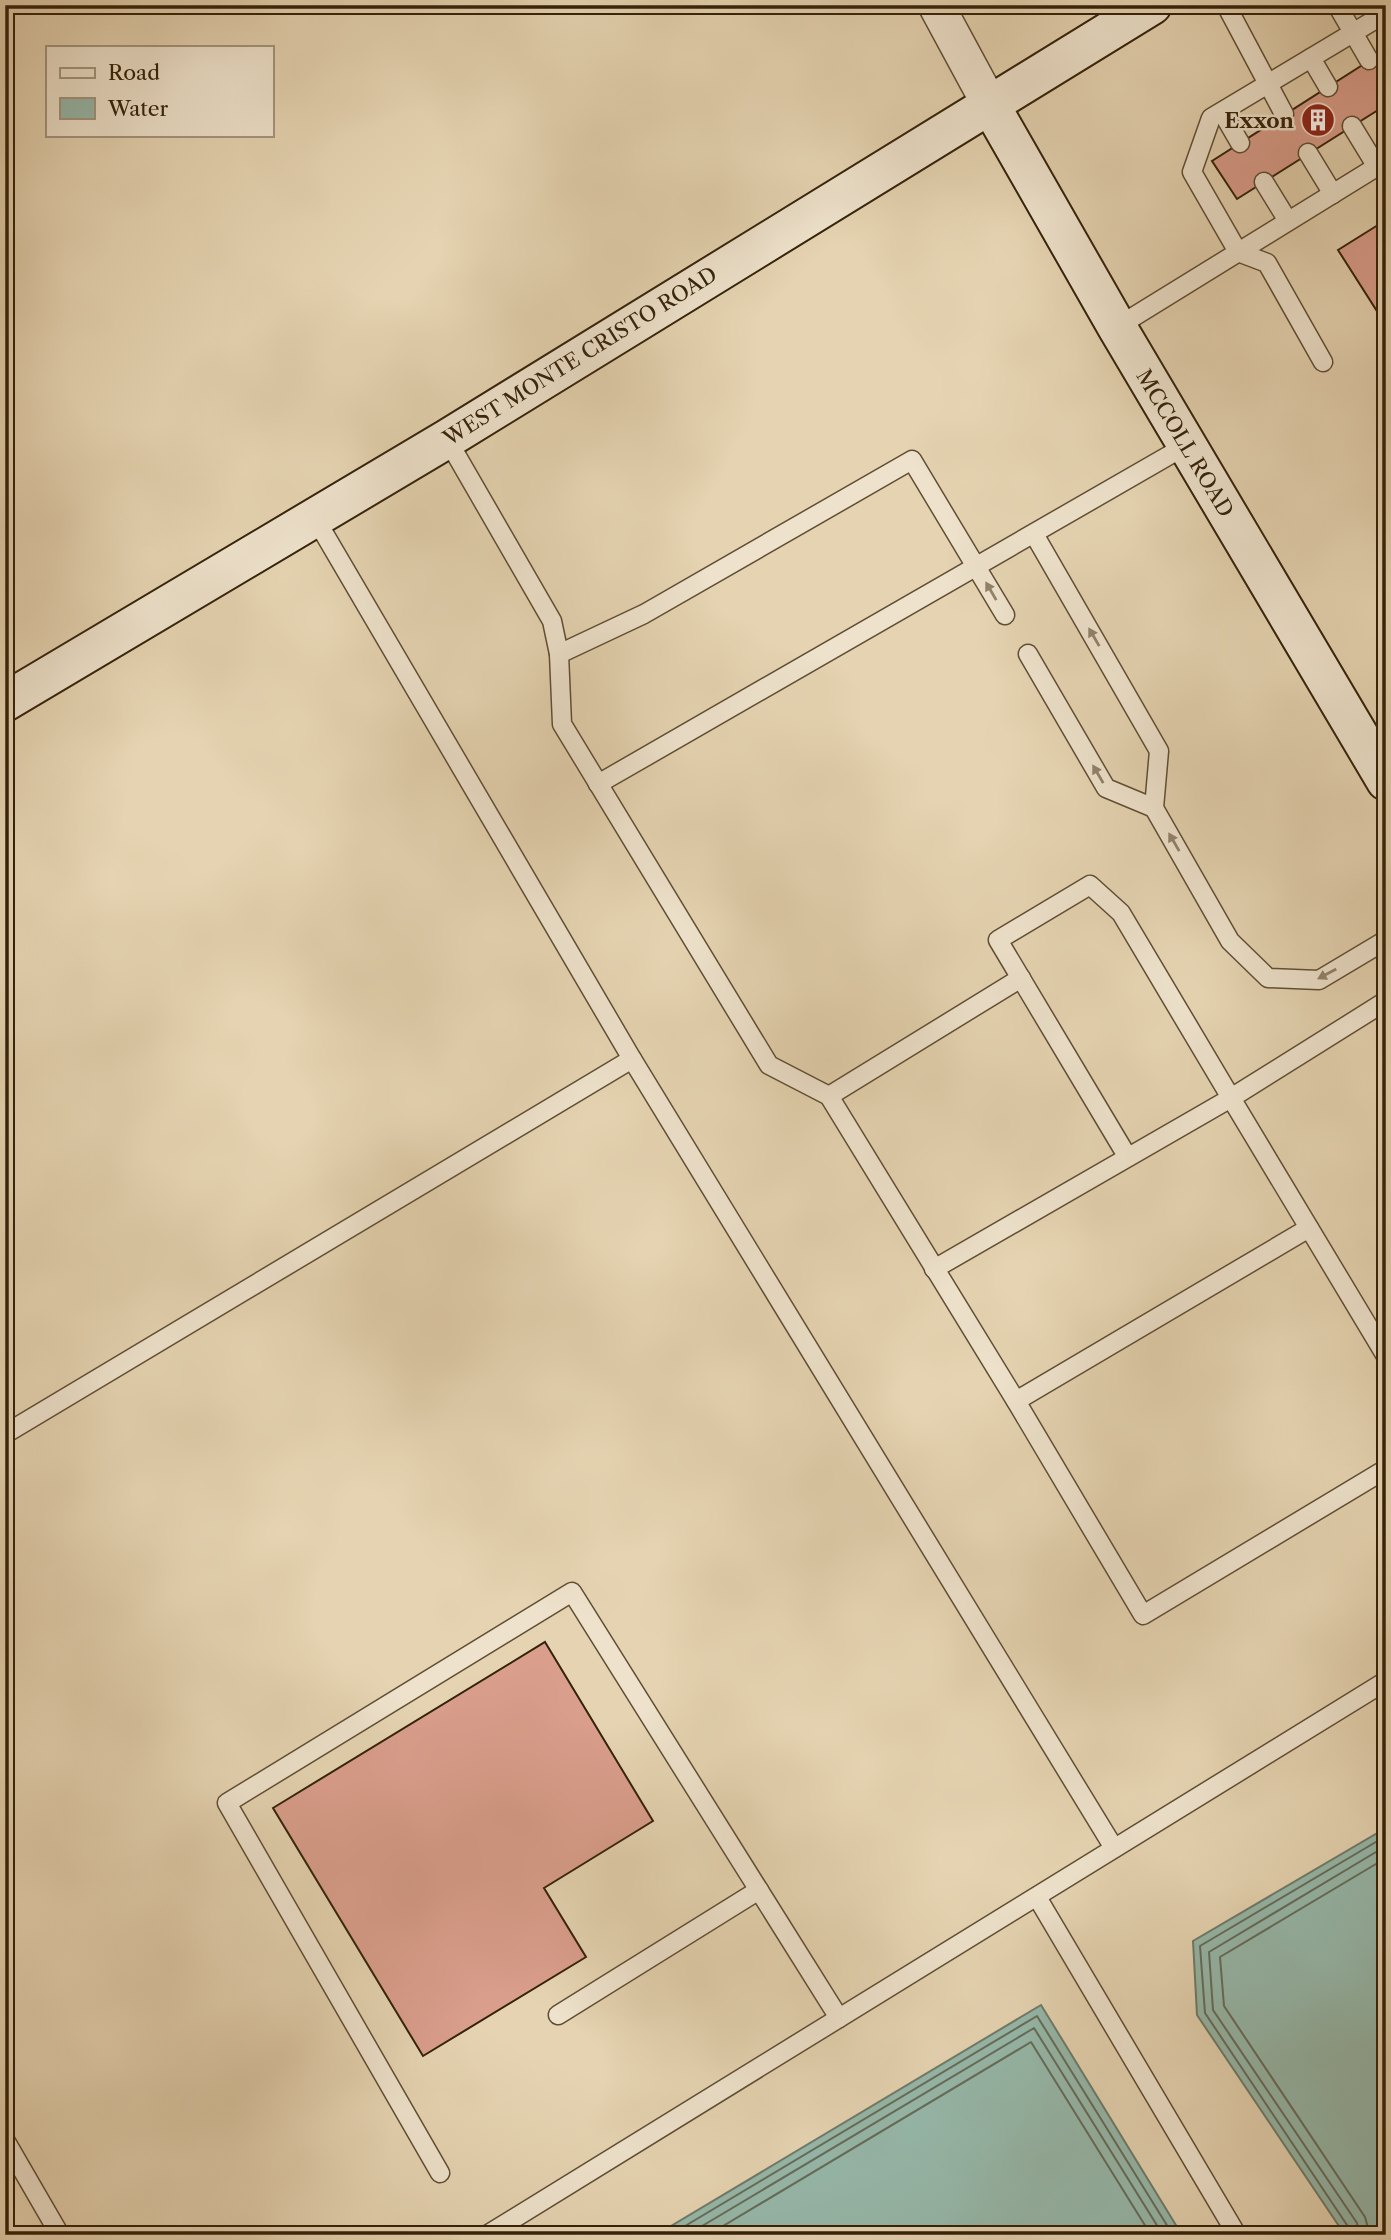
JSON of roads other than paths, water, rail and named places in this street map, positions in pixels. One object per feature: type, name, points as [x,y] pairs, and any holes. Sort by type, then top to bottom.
[{"type":"main road","name":"WEST MONTE CRISTO ROAD","points":[[5,702],[447,439],[1152,5]]},
{"type":"main road","name":"MCCOLL ROAD","points":[[989,103],[1186,445],[1386,781]]},
{"type":"street","points":[[936,5],[989,103]]},
{"type":"lane","points":[[1226,5],[1266,85],[1284,114]]},
{"type":"lane","points":[[1337,5],[1369,60]]},
{"type":"lane","points":[[1323,362],[1267,263],[1238,252],[1192,172],[1211,118],[1386,13]]},
{"type":"lane","points":[[1311,58],[1328,87]]},
{"type":"lane","points":[[1222,112],[1240,143]]},
{"type":"lane","points":[[1117,327],[1381,164],[1352,126]]},
{"type":"lane","points":[[1308,153],[1333,194]]},
{"type":"lane","points":[[1264,182],[1288,221]]},
{"type":"lane","points":[[447,439],[552,621],[559,654],[562,724],[769,1065],[829,1096],[1016,1401],[1143,1615],[1386,1469]]},
{"type":"lane","points":[[598,784],[977,568],[1186,445]]},
{"type":"lane","points":[[559,654],[644,614],[912,460],[1005,615]]},
{"type":"lane","points":[[315,518],[632,1059],[1114,1848]]},
{"type":"lane","points":[[1034,534],[1159,751],[1154,808],[1230,941],[1268,978],[1319,980],[1386,940]]},
{"type":"lane","points":[[1028,654],[1106,788],[1154,808]]},
{"type":"lane","points":[[1127,1156],[999,940],[1090,885],[1121,913],[1386,1356]]},
{"type":"lane","points":[[829,1096],[1021,978]]},
{"type":"lane","points":[[934,1269],[1231,1098],[1386,1001]]},
{"type":"lane","points":[[5,1434],[632,1059]]},
{"type":"lane","points":[[1016,1401],[1309,1228]]},
{"type":"lane","points":[[440,2174],[227,1803],[572,1592],[839,2018]]},
{"type":"lane","points":[[487,2235],[1386,1681]]},
{"type":"lane","points":[[558,2015],[759,1890]]},
{"type":"lane","points":[[1037,1897],[1237,2235]]},
{"type":"lane","points":[[5,2140],[60,2235]]},
{"type":"water","points":[[1386,1828],[1386,2235],[1345,2235],[1197,2015],[1193,1941]]},
{"type":"water","points":[[1041,2005],[1182,2235],[656,2235]]},
{"type":"place","name":"Exxon","points":[[1318,120]]}]
